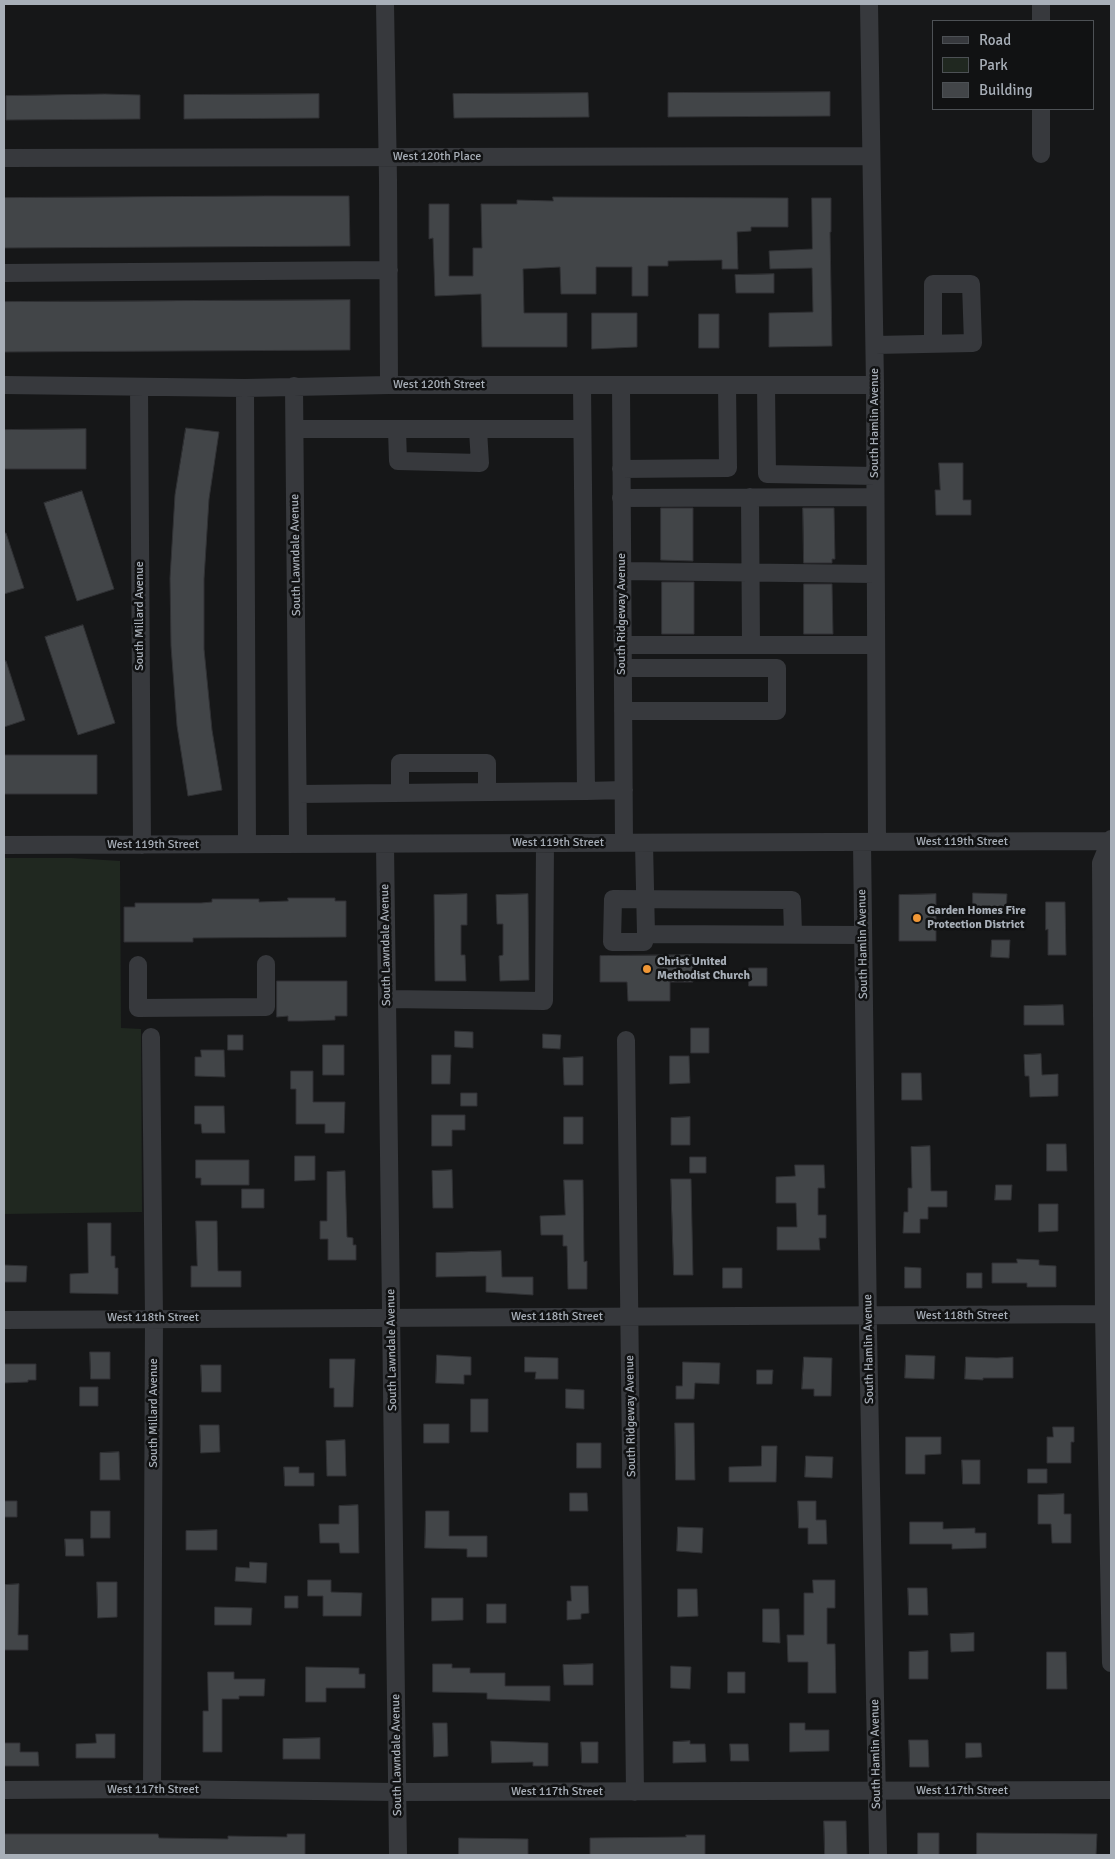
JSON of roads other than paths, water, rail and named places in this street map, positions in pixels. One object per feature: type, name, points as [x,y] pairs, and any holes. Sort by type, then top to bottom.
[{"type":"street","points":[[385,4],[389,385]]},
{"type":"street","name":"South Hamlin Avenue","points":[[869,4],[875,345],[876,645],[869,842],[863,935],[878,1855]]},
{"type":"street","points":[[1041,4],[1041,20]]},
{"type":"street","points":[[1041,110],[1041,154]]},
{"type":"street","name":"West 120th Place","points":[[4,158],[871,156]]},
{"type":"street","points":[[4,273],[389,270]]},
{"type":"street","points":[[875,345],[933,343]]},
{"type":"street","name":"West 120th Street","points":[[4,385],[245,388],[389,385],[875,385]]},
{"type":"street","points":[[582,385],[586,791]]},
{"type":"street","name":"South Ridgeway Avenue","points":[[621,385],[624,843]]},
{"type":"street","points":[[621,469],[728,468],[727,385]]},
{"type":"street","points":[[766,385],[766,474],[875,476]]},
{"type":"street","name":"South Millard Avenue","points":[[139,386],[142,845]]},
{"type":"street","name":"South Lawndale Avenue","points":[[294,386],[298,844]]},
{"type":"street","points":[[245,388],[247,844]]},
{"type":"street","points":[[295,429],[582,429]]},
{"type":"street","points":[[398,430],[398,461],[480,463],[478,430]]},
{"type":"street","points":[[750,497],[751,645]]},
{"type":"street","points":[[622,498],[875,497]]},
{"type":"street","points":[[622,571],[875,574]]},
{"type":"street","points":[[623,645],[876,645]]},
{"type":"street","points":[[623,668],[777,668],[777,711],[623,711]]},
{"type":"street","points":[[400,793],[400,763],[487,763],[487,792]]},
{"type":"street","points":[[298,794],[624,790]]},
{"type":"street","points":[[1111,840],[1101,862],[1111,1663]]},
{"type":"street","name":"West 119th Street","points":[[4,845],[1111,840]]},
{"type":"street","points":[[644,843],[645,900],[646,934],[644,942],[612,942],[612,899],[645,900],[792,900],[793,934]]},
{"type":"street","name":"South Lawndale Avenue","points":[[385,844],[398,1855]]},
{"type":"street","points":[[387,999],[544,1002],[545,844]]},
{"type":"street","points":[[646,934],[863,935]]},
{"type":"street","points":[[138,965],[138,1008],[148,1008],[266,1007],[266,964]]},
{"type":"street","name":"South Millard Avenue","points":[[152,1037],[154,1318],[152,1789]]},
{"type":"street","name":"South Ridgeway Avenue","points":[[626,1040],[635,1792]]},
{"type":"street","name":"West 118th Street","points":[[4,1320],[1108,1314]]},
{"type":"street","name":"West 117th Street","points":[[4,1790],[877,1792],[1111,1790]]},
{"type":"place","name":"Garden Homes Fire Protection District","points":[[917,918]]},
{"type":"place","name":"Christ United Methodist Church","points":[[647,969]]}]
